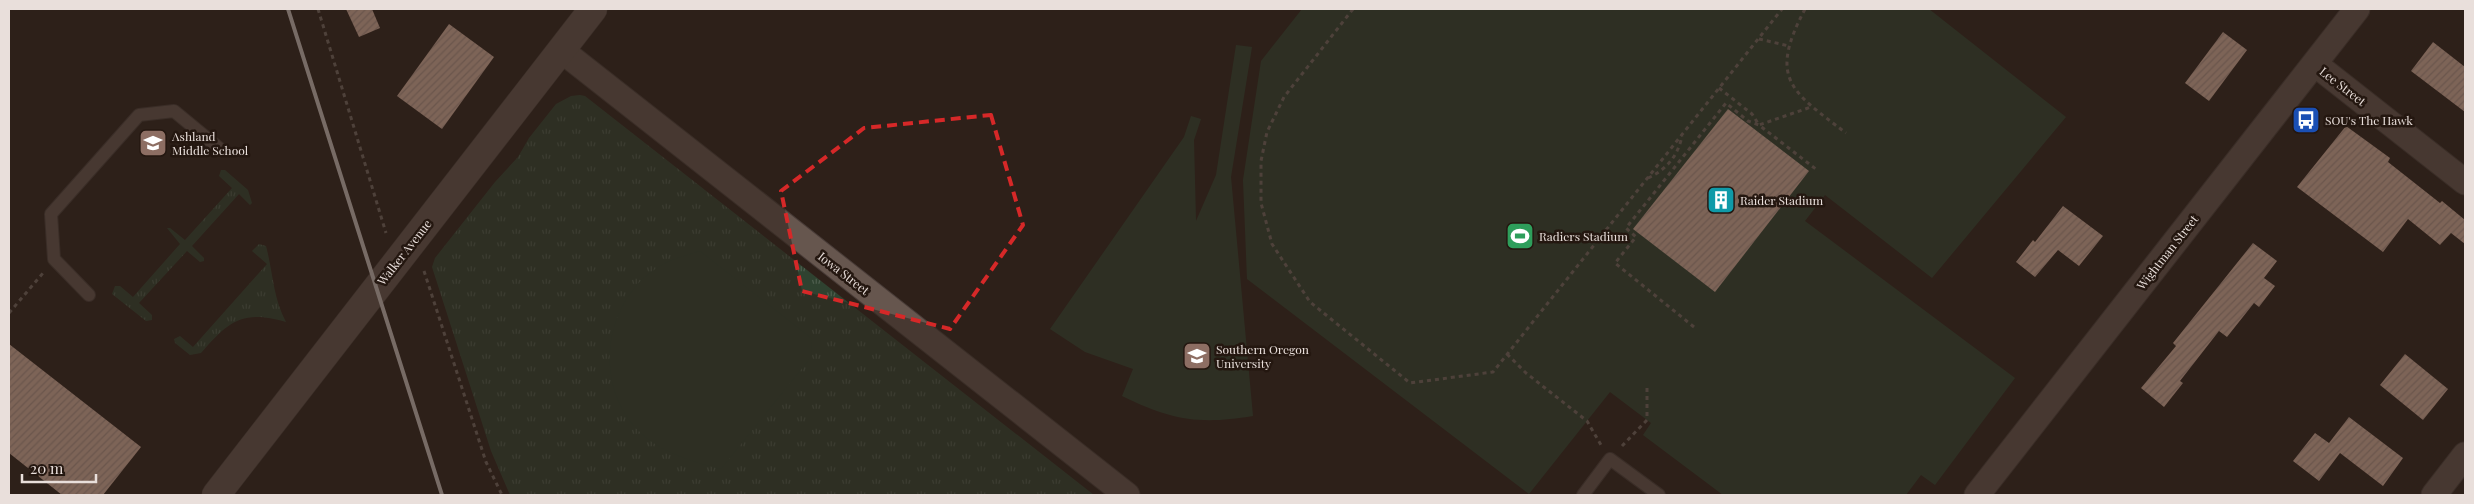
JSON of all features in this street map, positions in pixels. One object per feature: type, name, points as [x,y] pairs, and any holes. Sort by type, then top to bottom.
[{"type":"street","name":"Walker Avenue","points":[[216,495],[593,9]]},
{"type":"street","name":"Wightman Street","points":[[1977,495],[2357,9]]},
{"type":"street","name":"Iowa Street","points":[[561,50],[1127,495]]},
{"type":"street","name":"Lee Street","points":[[2315,64],[2465,182]]},
{"type":"street","points":[[2434,495],[2465,455]]},
{"type":"lane","points":[[89,295],[54,259],[51,214],[139,115],[174,111],[220,148]]},
{"type":"lane","points":[[1583,495],[1610,458],[1658,495]]},
{"type":"path","points":[[318,9],[387,233]]},
{"type":"path","points":[[1353,9],[1284,97],[1267,132],[1261,161],[1261,203],[1272,244],[1310,302],[1410,383],[1494,372],[1782,9]]},
{"type":"path","points":[[1805,9],[1789,46],[1786,71],[1791,86],[1811,107],[1846,133]]},
{"type":"path","points":[[1759,39],[1789,46]]},
{"type":"path","points":[[1720,88],[1752,114],[1759,125]]},
{"type":"path","points":[[1694,327],[1615,263],[1636,237],[1626,228],[1726,103],[1748,121],[1759,125],[1817,170]]},
{"type":"path","points":[[1759,125],[1811,107]]},
{"type":"path","points":[[1648,178],[1661,172],[1679,150],[1682,135]]},
{"type":"path","points":[[1670,160],[1676,166]]},
{"type":"path","points":[[9,313],[54,259]]},
{"type":"path","points":[[424,271],[486,462],[502,495]]},
{"type":"path","points":[[1507,354],[1526,373],[1587,422],[1610,458],[1647,420],[1647,388]]},
{"type":"highlighted area","points":[[991,115],[1023,225],[950,329],[802,291],[781,191],[864,128]]},
{"type":"green space","name":"Radiers Stadium","points":[[1302,9],[1929,9],[2066,117],[1932,278],[1825,195],[1805,221],[2015,378],[1935,485],[1921,475],[1906,495],[1723,495],[1643,435],[1651,423],[1610,392],[1529,494],[1247,279],[1243,180],[1261,61]]},
{"type":"green space","points":[[1236,45],[1252,47],[1231,177],[1253,416],[1234,419],[1201,420],[1156,411],[1122,396],[1133,369],[1085,352],[1050,329],[1184,137],[1191,116],[1201,119],[1194,140],[1196,221],[1216,175]]},
{"type":"green space","points":[[571,96],[585,96],[1094,495],[510,495],[491,451],[432,267],[435,258],[495,182],[518,157],[529,138],[556,104]]},
{"type":"green space","points":[[221,170],[225,170],[248,190],[252,203],[250,205],[239,194],[192,246],[204,258],[204,261],[200,262],[187,251],[139,303],[152,315],[152,320],[146,321],[112,294],[115,286],[120,286],[133,297],[180,244],[167,228],[170,228],[185,240],[232,188],[219,176]]},
{"type":"green space","points":[[259,244],[266,246],[278,304],[286,322],[258,317],[237,321],[219,333],[201,353],[190,355],[175,343],[174,339],[180,336],[193,347],[267,264],[252,251]]},
{"type":"green space","points":[[700,251],[811,338],[812,356],[721,469],[669,452],[642,434],[626,416],[616,395],[611,372],[610,349],[614,326],[623,305],[637,286],[654,270],[676,259]]},
{"type":"building","points":[[346,9],[372,9],[380,28],[359,37]]},
{"type":"building","points":[[449,24],[494,57],[442,129],[397,96]]},
{"type":"building","points":[[2223,32],[2247,50],[2209,101],[2185,83]]},
{"type":"building","points":[[2433,42],[2465,67],[2465,112],[2411,71]]},
{"type":"building","name":"Raider Stadium","points":[[1728,109],[1809,171],[1715,292],[1633,229]]},
{"type":"building","points":[[2346,126],[2390,158],[2388,162],[2465,220],[2465,244],[2451,233],[2440,245],[2408,219],[2383,252],[2297,187]]},
{"type":"building","points":[[2063,206],[2103,236],[2079,266],[2058,250],[2035,277],[2016,262],[2033,240],[2035,242]]},
{"type":"building","points":[[2253,243],[2277,261],[2264,278],[2275,286],[2259,307],[2254,303],[2227,337],[2219,331],[2180,381],[2183,383],[2164,407],[2141,388],[2176,346],[2173,343]]},
{"type":"building","points":[[9,344],[141,447],[103,495],[62,495],[9,453]]},
{"type":"building","points":[[2405,354],[2448,389],[2423,420],[2380,385]]},
{"type":"building","points":[[2349,417],[2403,458],[2383,486],[2340,453],[2319,481],[2293,461],[2315,433],[2329,443]]},
{"type":"railway","points":[[288,9],[442,495]]},
{"type":"place","name":"SOU's The Hawk","points":[[2306,120]]},
{"type":"place","name":"Ashland Middle School","points":[[153,143]]},
{"type":"place","name":"Raider Stadium","points":[[1721,200]]},
{"type":"place","name":"Radiers Stadium","points":[[1520,236]]},
{"type":"place","name":"Southern Oregon University","points":[[1197,356]]}]
